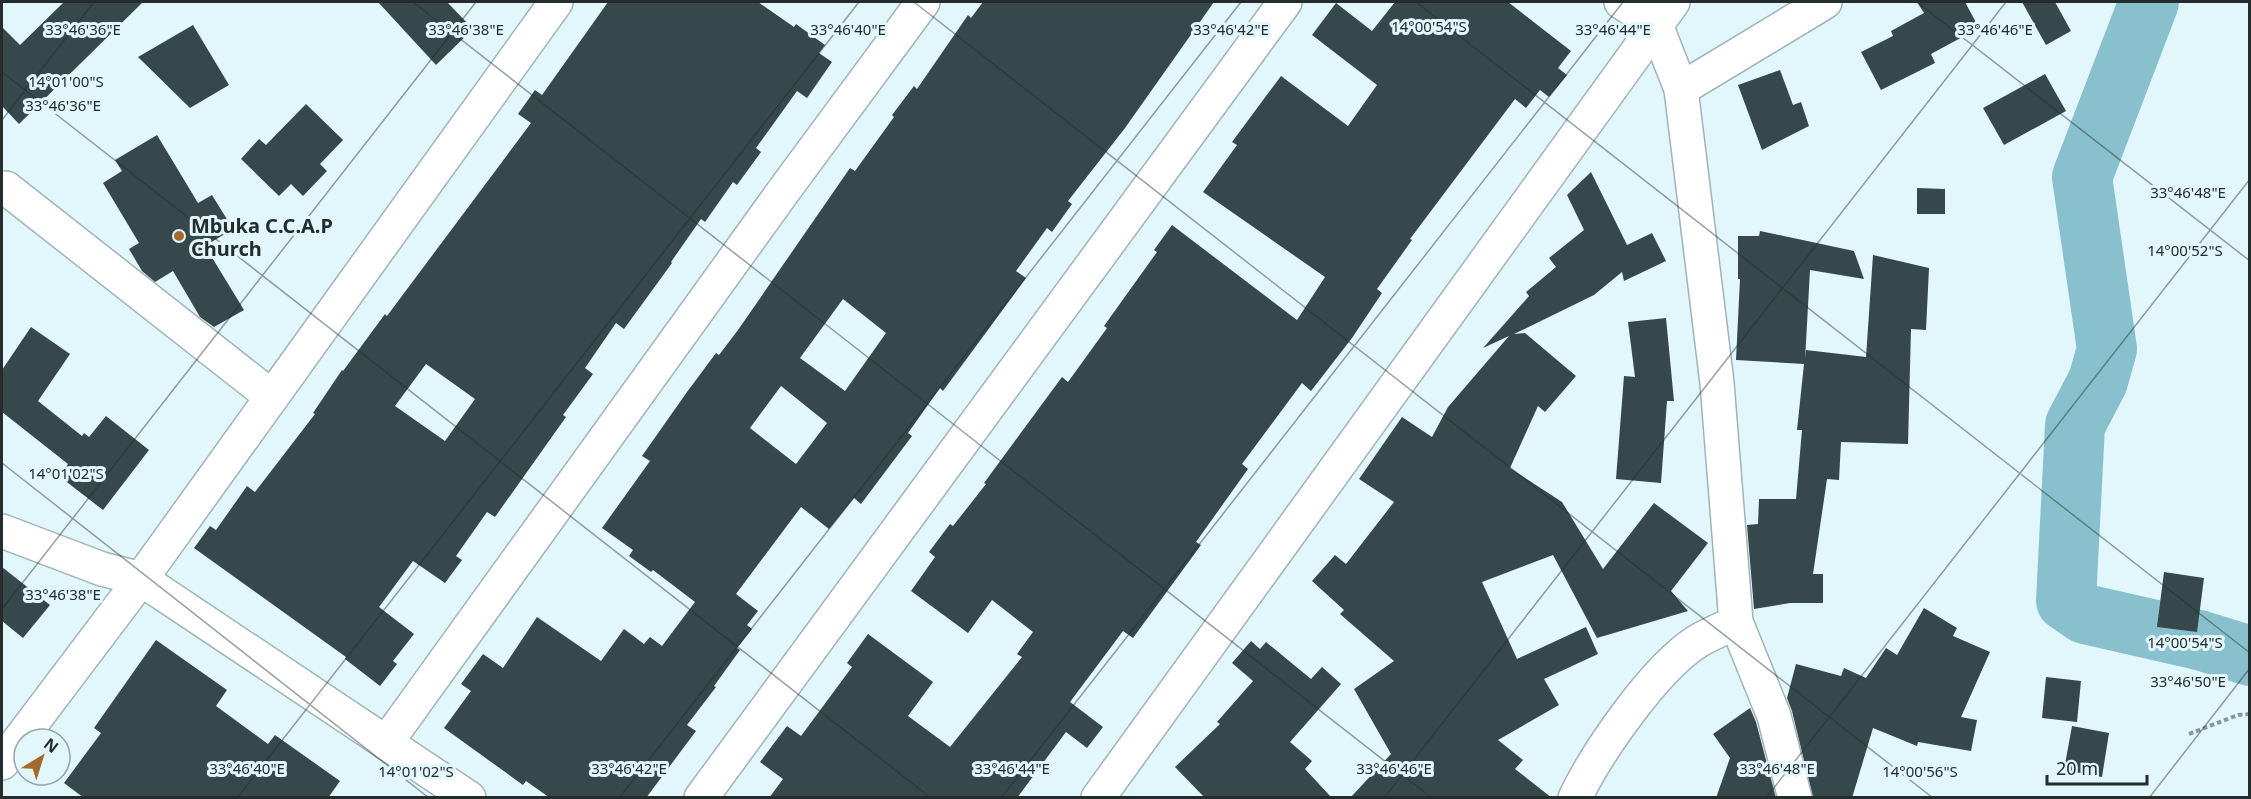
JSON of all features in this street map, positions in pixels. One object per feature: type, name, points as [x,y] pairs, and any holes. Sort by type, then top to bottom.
[{"type":"street","points":[[2,763],[141,579],[556,2]]},
{"type":"street","points":[[386,743],[778,199],[924,2]]},
{"type":"street","points":[[701,798],[1285,2]]},
{"type":"street","points":[[1621,2],[1664,13]]},
{"type":"street","points":[[1681,89],[1825,2]]},
{"type":"street","points":[[1664,13],[1681,89],[1717,382],[1736,622],[1774,716],[1795,798]]},
{"type":"street","points":[[1098,798],[1664,13]]},
{"type":"street","points":[[6,188],[272,397]]},
{"type":"street","points":[[2,531],[102,569],[141,579],[469,798]]},
{"type":"street","points":[[1575,798],[1588,770],[1626,717],[1667,667],[1697,642],[1736,622]]},
{"type":"path","points":[[2189,734],[2238,715],[2250,714]]},
{"type":"building","points":[[64,2],[143,2],[19,124],[2,106],[2,27],[20,45]]},
{"type":"building","points":[[378,2],[447,2],[473,29],[436,65]]},
{"type":"building","points":[[608,2],[758,2],[794,27],[796,24],[825,45],[819,53],[832,62],[807,98],[797,91],[756,148],[761,152],[737,185],[733,182],[705,222],[701,219],[624,329],[616,323],[585,368],[593,374],[563,415],[566,417],[495,517],[487,512],[456,556],[462,560],[445,583],[413,561],[379,607],[414,634],[393,661],[397,664],[380,686],[345,659],[346,657],[194,548],[210,526],[216,530],[247,486],[255,492],[315,414],[313,413],[342,370],[385,314],[387,316],[531,123],[518,114],[535,90],[542,95]],"holes":[[[426,364],[475,399],[445,441],[395,406]]]},
{"type":"building","points":[[983,2],[1214,2],[1125,128],[1068,201],[1072,204],[1052,232],[1047,228],[1016,271],[1026,278],[943,391],[940,388],[908,433],[912,436],[861,504],[854,498],[829,529],[801,507],[736,594],[758,611],[747,625],[752,629],[737,648],[740,650],[714,686],[716,687],[687,725],[696,731],[646,798],[550,798],[526,781],[523,785],[444,728],[471,691],[461,684],[483,654],[503,668],[537,617],[601,661],[624,629],[644,644],[650,637],[662,646],[695,602],[653,570],[651,572],[629,556],[633,550],[602,528],[650,461],[642,456],[687,392],[716,353],[719,355],[738,330],[850,168],[855,171],[894,117],[892,115],[914,86],[917,89],[968,15],[971,18]],"holes":[[[843,299],[886,333],[845,391],[800,358]],[[781,386],[827,423],[796,464],[750,428]]]},
{"type":"building","points":[[1395,2],[1508,2],[1571,51],[1558,68],[1567,75],[1549,97],[1540,90],[1526,108],[1515,99],[1410,239],[1412,240],[1377,289],[1382,293],[1352,338],[1311,391],[1302,383],[1242,464],[1248,469],[1196,542],[1201,545],[1133,638],[1123,631],[1070,702],[1103,727],[1087,748],[1066,732],[1017,798],[769,798],[783,779],[760,762],[787,726],[801,736],[852,667],[847,663],[868,634],[933,682],[908,716],[950,747],[1022,657],[1017,654],[1033,632],[992,600],[968,633],[911,591],[935,557],[929,552],[950,524],[953,526],[986,484],[984,483],[1062,377],[1068,382],[1107,328],[1104,326],[1157,252],[1154,250],[1172,225],[1297,320],[1325,277],[1203,192],[1237,145],[1232,142],[1281,76],[1348,126],[1377,85],[1312,35],[1336,3],[1372,31]]},
{"type":"building","points":[[1917,2],[1965,2],[1979,28],[1931,54],[1935,63],[1881,90],[1861,52],[1893,36],[1891,31],[1924,13]]},
{"type":"building","points":[[2022,2],[2055,2],[2071,31],[2046,45]]},
{"type":"building","points":[[193,25],[229,85],[190,108],[138,57]]},
{"type":"building","points":[[1780,70],[1793,105],[1801,102],[1809,126],[1762,150],[1738,85]]},
{"type":"building","points":[[2045,74],[2066,111],[2004,145],[1983,108]]},
{"type":"building","points":[[306,104],[343,140],[320,164],[327,171],[303,196],[291,184],[279,196],[241,159],[259,139],[266,145]]},
{"type":"building","name":"Mbuka C.C.A.P Church","points":[[157,135],[198,203],[212,195],[233,229],[205,246],[244,310],[214,327],[200,317],[173,271],[155,282],[142,271],[129,249],[139,243],[103,183],[122,171],[115,160]]},
{"type":"building","points":[[1591,172],[1627,245],[1652,233],[1666,261],[1624,281],[1622,272],[1594,295],[1514,334],[1525,333],[1576,376],[1545,412],[1538,406],[1510,468],[1562,502],[1603,569],[1654,503],[1708,543],[1671,591],[1688,611],[1597,638],[1553,555],[1482,582],[1517,659],[1586,627],[1598,654],[1544,679],[1559,705],[1498,740],[1523,760],[1515,769],[1552,798],[1350,798],[1391,754],[1354,689],[1394,661],[1340,614],[1344,610],[1312,581],[1335,555],[1346,564],[1394,502],[1359,479],[1402,417],[1432,437],[1448,407],[1509,336],[1483,348],[1529,296],[1526,292],[1556,267],[1549,258],[1584,230],[1567,195]]},
{"type":"building","points":[[1917,188],[1945,189],[1945,214],[1917,214]]},
{"type":"building","points":[[1760,231],[1854,251],[1864,279],[1810,270],[1805,360],[1806,350],[1866,357],[1873,255],[1929,268],[1926,330],[1911,329],[1908,444],[1841,442],[1839,480],[1827,479],[1813,574],[1823,574],[1823,603],[1790,603],[1754,609],[1747,525],[1758,524],[1759,499],[1796,499],[1802,430],[1797,430],[1804,364],[1736,360],[1740,279],[1738,279],[1738,236],[1759,236]]},
{"type":"building","points":[[1666,318],[1674,401],[1667,401],[1661,483],[1616,479],[1624,376],[1635,377],[1628,322]]},
{"type":"building","points":[[31,327],[70,354],[38,401],[82,436],[84,433],[89,437],[106,416],[149,450],[103,510],[59,476],[68,464],[2,412],[2,370]]},
{"type":"building","points":[[2,567],[50,605],[23,638],[2,621]]},
{"type":"building","points":[[2164,572],[2204,578],[2197,632],[2157,627]]},
{"type":"building","points":[[1924,608],[1957,628],[1953,636],[1990,652],[1961,717],[1977,720],[1971,751],[1918,742],[1917,746],[1873,728],[1852,798],[1813,798],[1787,698],[1796,664],[1841,676],[1844,668],[1866,678],[1886,648],[1897,655]]},
{"type":"building","points":[[156,640],[227,690],[216,706],[268,744],[275,735],[340,781],[328,798],[84,798],[69,787],[72,787],[72,772],[101,733],[94,728]]},
{"type":"building","points":[[1251,641],[1260,649],[1266,642],[1311,679],[1322,667],[1341,684],[1290,742],[1312,761],[1305,769],[1332,798],[1205,798],[1175,767],[1220,724],[1217,722],[1253,681],[1232,663]]},
{"type":"building","points":[[2046,677],[2081,681],[2077,722],[2042,718]]},
{"type":"building","points":[[1750,708],[1756,722],[1776,798],[1716,798],[1730,758],[1713,734]]},
{"type":"building","points":[[2072,726],[2109,733],[2102,777],[2064,770]]},
{"type":"waterway","points":[[2149,2],[2082,177],[2107,349],[2098,381],[2075,425],[2066,601],[2085,614],[2199,640],[2250,656]]},
{"type":"place","name":"Mbuka C.C.A.P Church","points":[[179,236]]}]
